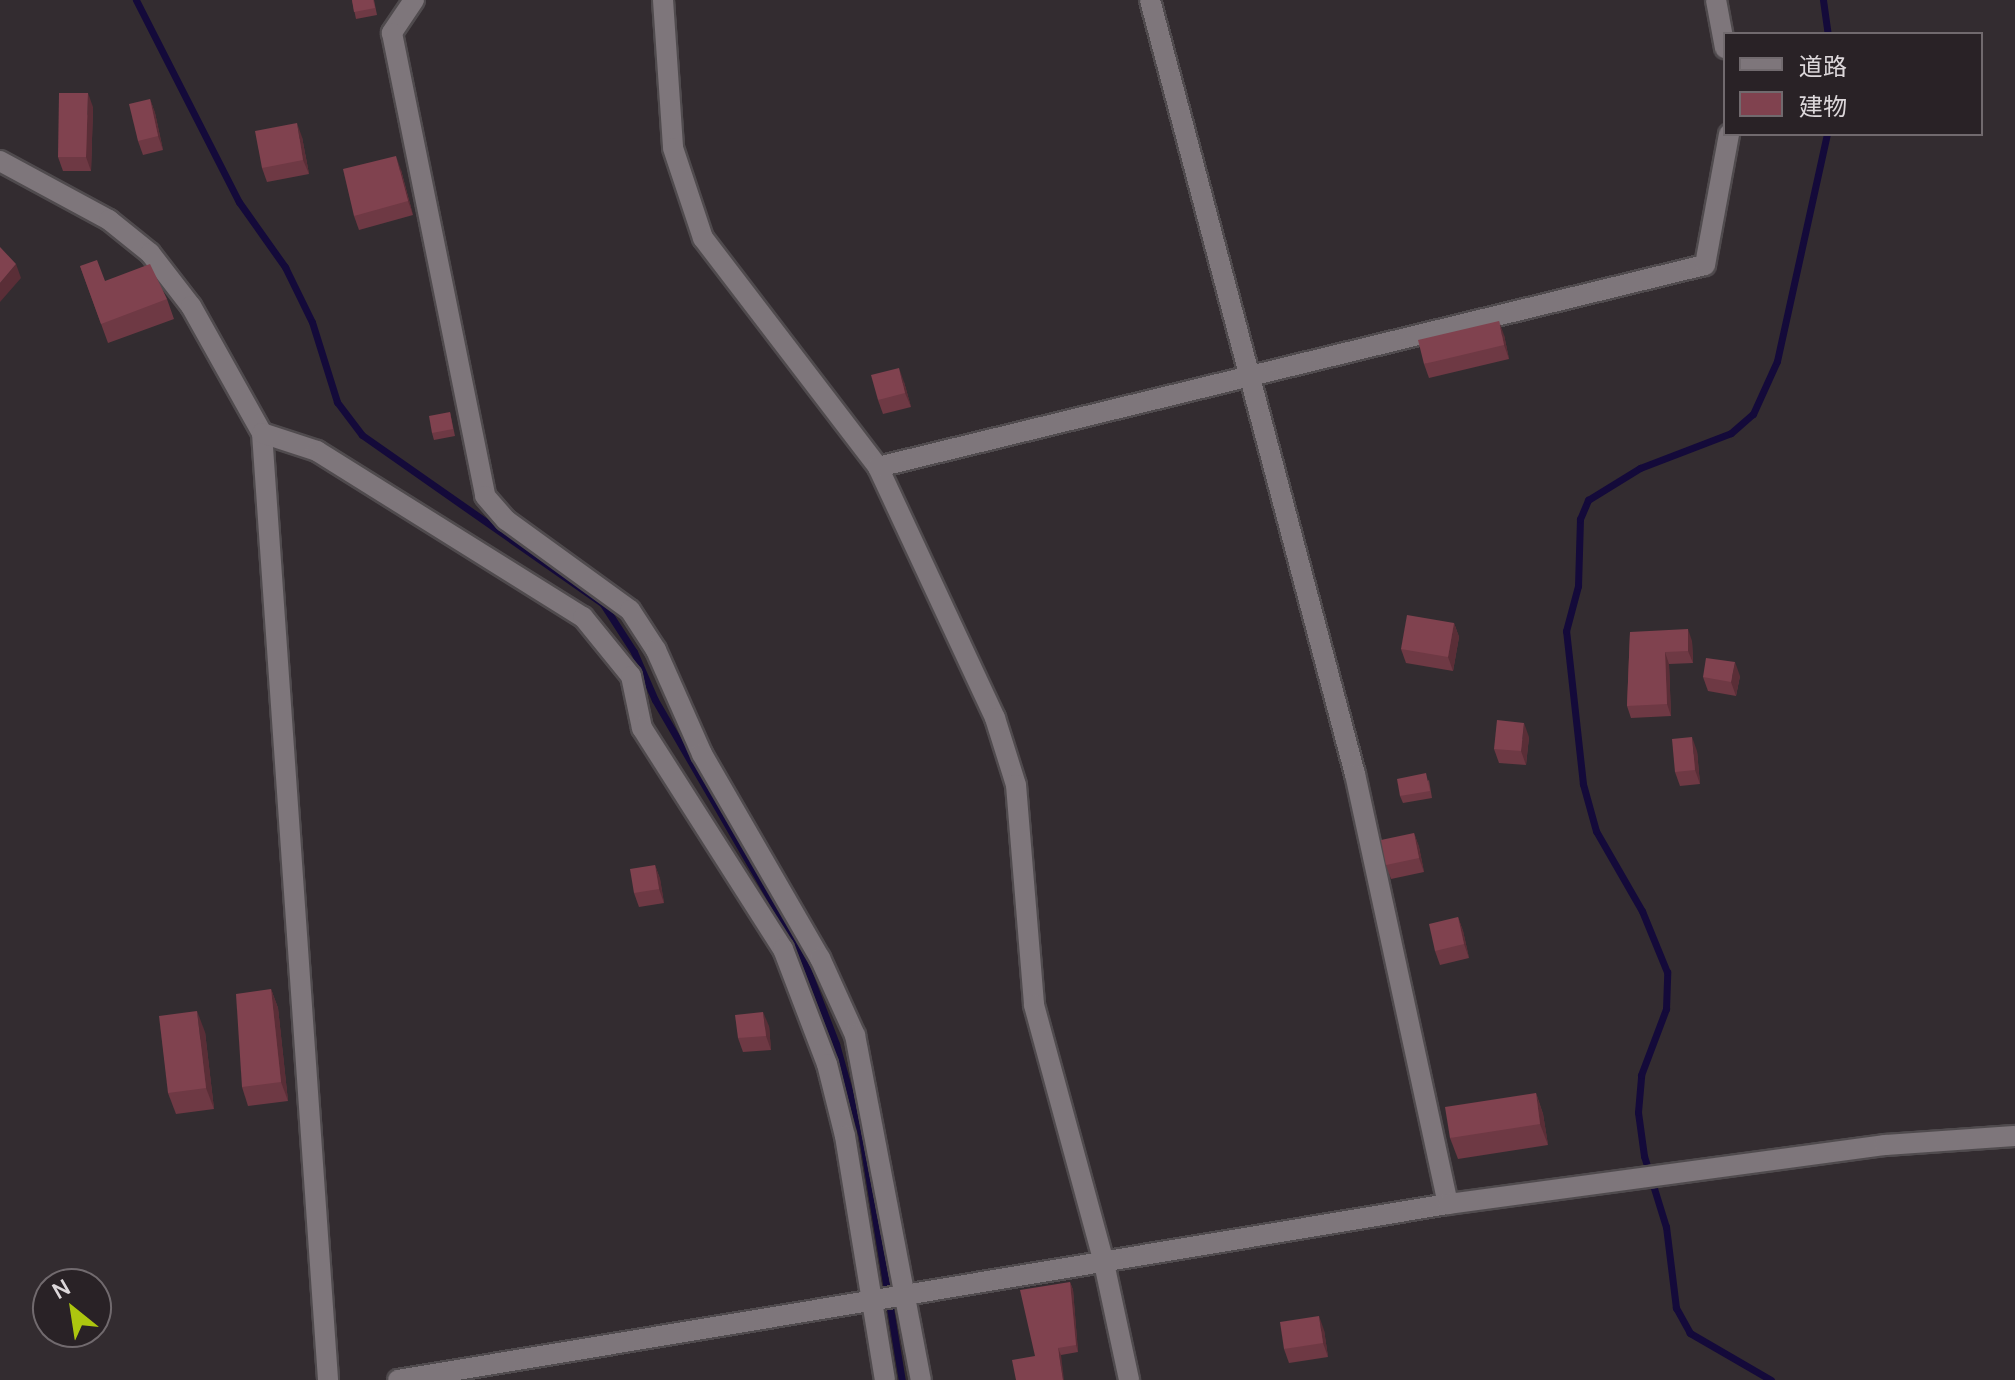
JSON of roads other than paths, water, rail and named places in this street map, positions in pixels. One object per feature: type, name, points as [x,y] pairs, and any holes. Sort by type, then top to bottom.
[{"type":"street","points":[[414,0],[392,33],[485,496],[506,520],[630,610],[656,650],[702,754],[820,958],[855,1035],[908,1295],[921,1380]]},
{"type":"street","points":[[663,0],[673,148],[703,238],[878,467],[995,718],[1016,785],[1034,1005],[1104,1263],[1129,1380]]},
{"type":"street","points":[[1150,0],[1355,774],[1448,1204]]},
{"type":"street","points":[[1716,0],[1723,37]]},
{"type":"street","points":[[878,467],[1248,374],[1705,265],[1729,136]]},
{"type":"street","points":[[0,161],[109,220],[150,253],[191,306],[262,433],[328,1380]]},
{"type":"street","points":[[262,433],[317,451],[583,617],[631,676],[642,728],[783,949],[827,1064],[845,1136],[885,1380]]},
{"type":"street","points":[[398,1380],[1448,1204],[1885,1145],[2015,1136]]},
{"type":"waterway","points":[[136,0],[239,202],[285,267],[312,322],[337,402],[362,435],[603,604],[634,652],[655,700],[800,950],[836,1044],[862,1137],[902,1380]]},
{"type":"waterway","points":[[1823,0],[1828,32]]},
{"type":"waterway","points":[[1771,1380],[1690,1333],[1676,1308],[1666,1227],[1644,1156],[1638,1112],[1641,1075],[1666,1009],[1667,972],[1642,911],[1596,831],[1583,784],[1566,631],[1578,586],[1580,519],[1588,500],[1640,468],[1731,433],[1753,414],[1777,361],[1827,136]]}]
